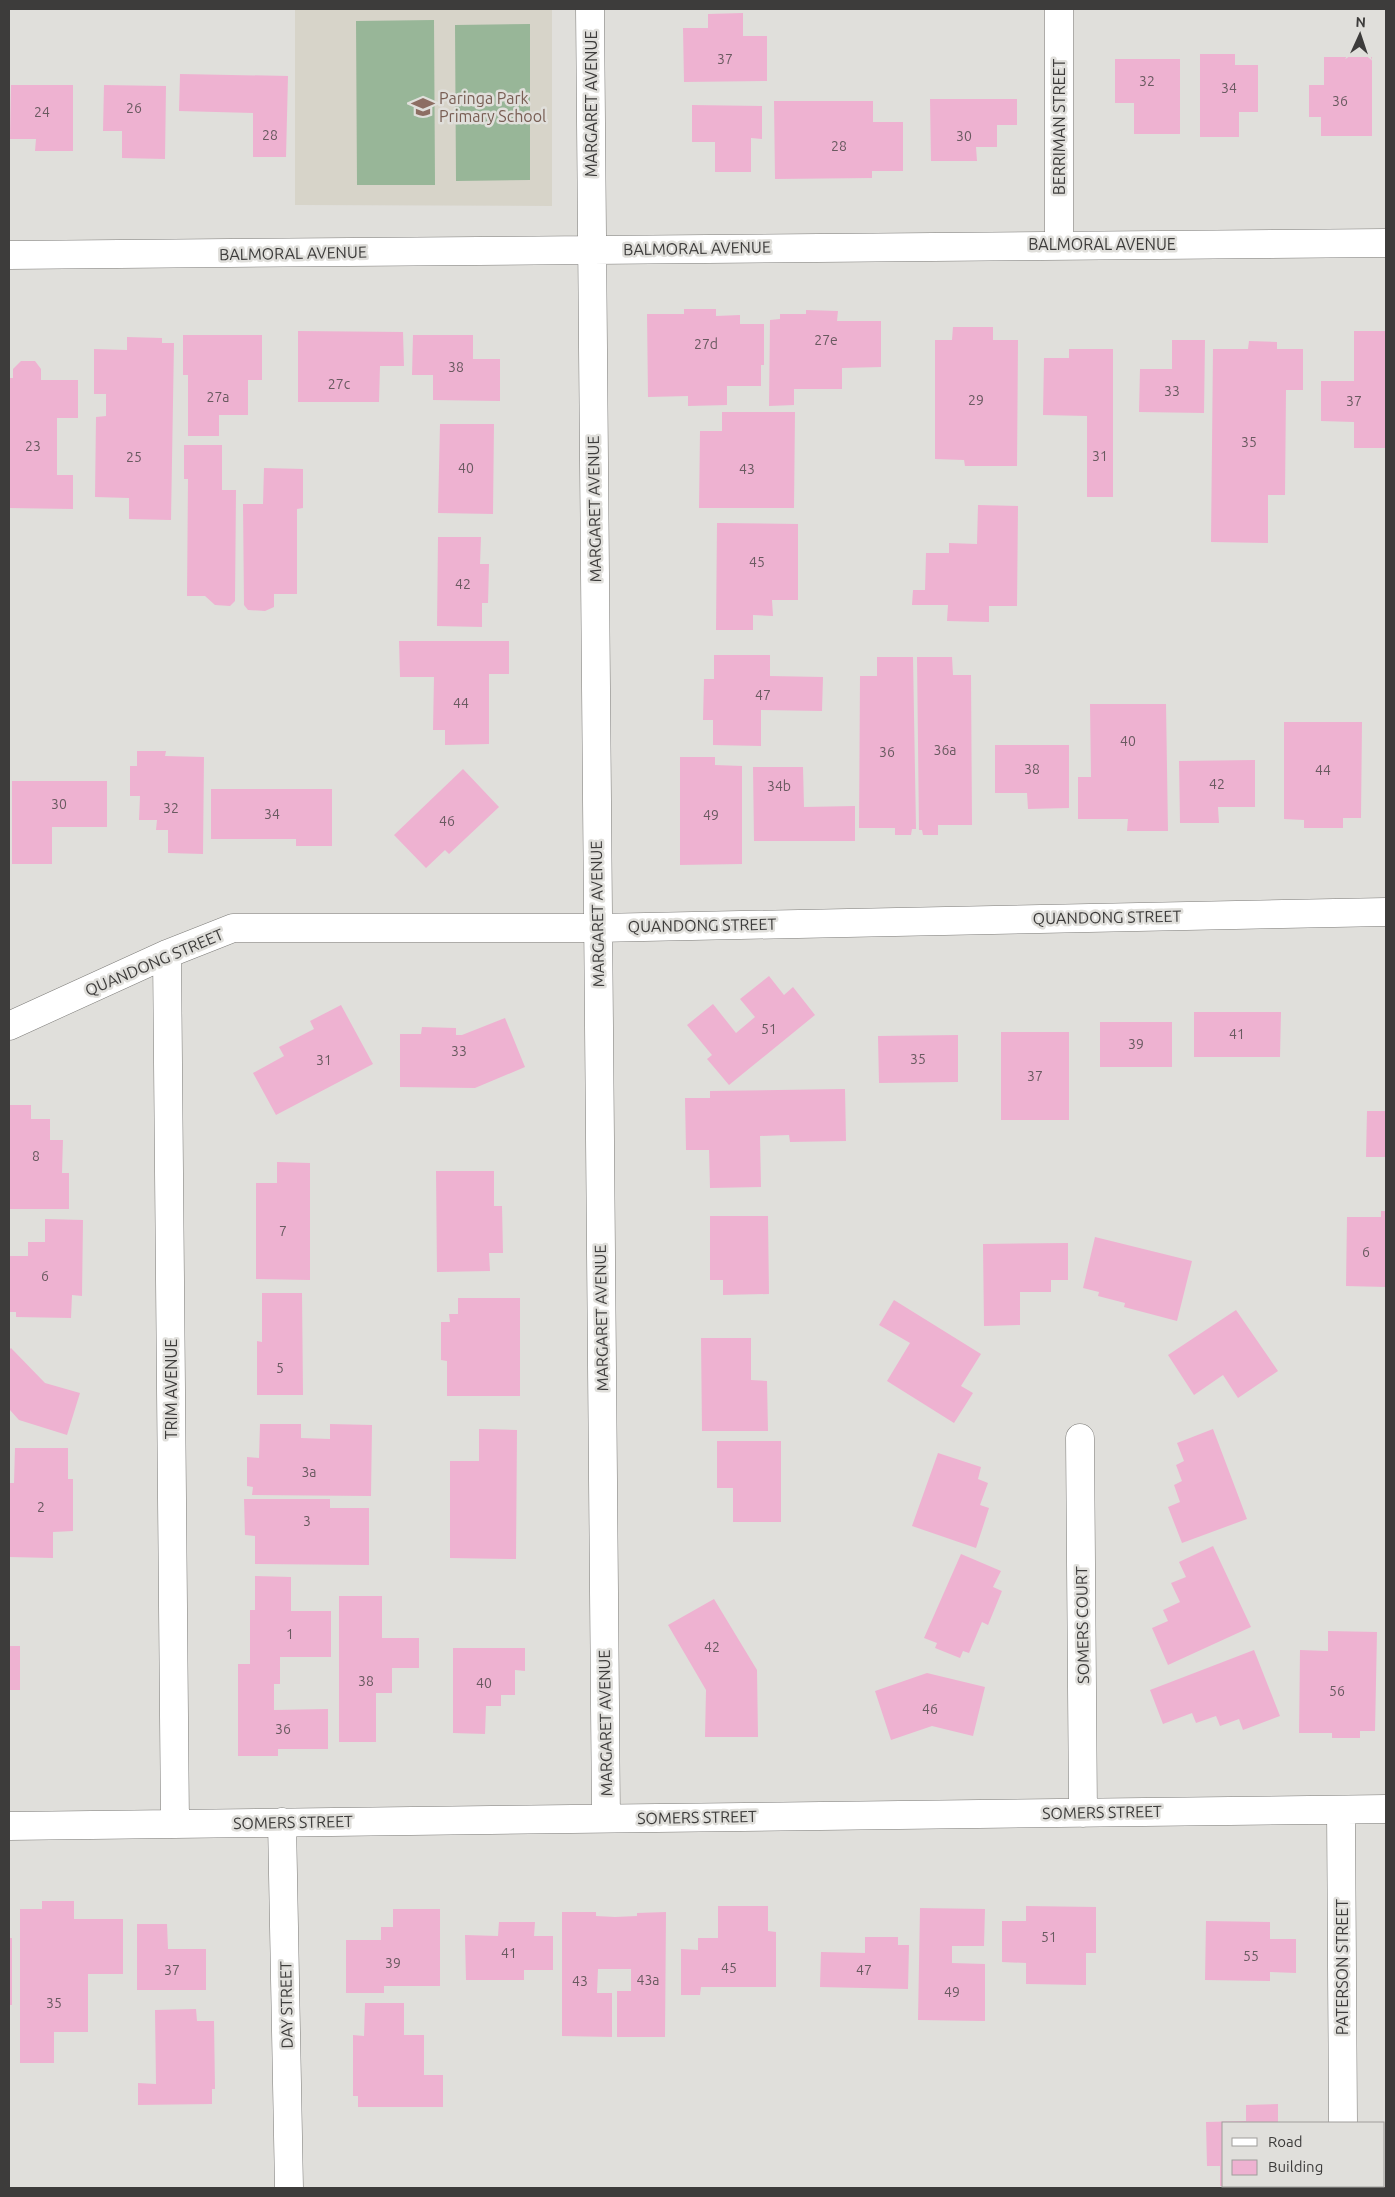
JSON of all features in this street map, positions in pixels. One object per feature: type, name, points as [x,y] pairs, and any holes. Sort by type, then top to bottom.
[{"type":"street","name":"MARGARET AVENUE","points":[[590,9],[606,1818]]},
{"type":"street","name":"BERRIMAN STREET","points":[[1059,9],[1059,245]]},
{"type":"street","name":"BALMORAL AVENUE","points":[[9,256],[1386,243]]},
{"type":"street","name":"QUANDONG STREET","points":[[9,1026],[167,954],[232,928],[598,928],[1386,912]]},
{"type":"street","name":"TRIM AVENUE","points":[[167,954],[175,1824]]},
{"type":"street","name":"SOMERS COURT","points":[[1080,1438],[1084,1813]]},
{"type":"street","name":"SOMERS STREET","points":[[9,1826],[1386,1809]]},
{"type":"street","name":"PATERSON STREET","points":[[1341,1810],[1344,2122]]},
{"type":"street","name":"DAY STREET","points":[[282,1822],[289,2188]]},
{"type":"shaded area","name":"Paringa Park Primary School","points":[[295,9],[552,9],[552,206],[295,205]]},
{"type":"green space","points":[[434,20],[435,185],[357,185],[356,21]]},
{"type":"green space","points":[[530,24],[530,180],[456,181],[455,25]]},
{"type":"building","points":[[743,13],[743,36],[767,36],[767,81],[684,82],[683,28],[708,28],[708,14]]},
{"type":"building","points":[[1200,54],[1235,54],[1235,65],[1258,65],[1258,112],[1239,112],[1239,137],[1200,137]]},
{"type":"building","points":[[1324,57],[1372,57],[1372,136],[1321,136],[1321,117],[1309,117],[1309,85],[1324,85]]},
{"type":"building","points":[[1115,59],[1180,59],[1180,134],[1134,134],[1134,103],[1115,103]]},
{"type":"building","points":[[180,74],[288,76],[286,157],[253,157],[253,113],[179,111]]},
{"type":"building","points":[[11,85],[73,85],[73,151],[35,151],[36,139],[10,139]]},
{"type":"building","points":[[104,85],[166,86],[165,159],[122,158],[122,131],[103,131]]},
{"type":"building","points":[[930,99],[1017,99],[1017,125],[997,125],[997,147],[976,147],[977,161],[931,161]]},
{"type":"building","points":[[774,101],[873,101],[873,122],[903,122],[903,171],[872,171],[872,178],[775,179]]},
{"type":"building","points":[[692,105],[762,106],[762,139],[751,138],[751,172],[715,172],[715,142],[692,142]]},
{"type":"building","points":[[684,309],[716,309],[716,316],[740,315],[740,324],[764,324],[764,365],[761,365],[761,386],[727,386],[727,405],[688,406],[688,396],[648,397],[647,314],[684,314]]},
{"type":"building","points":[[806,310],[838,311],[837,321],[881,321],[881,367],[842,368],[842,389],[794,389],[794,405],[769,406],[770,320],[780,319],[780,314],[806,314]]},
{"type":"building","points":[[953,327],[993,327],[993,340],[1018,340],[1017,466],[965,466],[964,460],[935,459],[935,340],[952,340]]},
{"type":"building","points":[[298,331],[403,332],[404,366],[380,366],[379,402],[298,402]]},
{"type":"building","points":[[1354,331],[1386,331],[1386,448],[1354,448],[1354,422],[1321,421],[1321,381],[1354,381]]},
{"type":"building","points":[[183,335],[262,335],[262,380],[248,380],[248,415],[219,415],[219,436],[188,436],[188,375],[183,375]]},
{"type":"building","points":[[413,335],[473,335],[473,359],[500,359],[500,401],[433,400],[433,375],[412,375]]},
{"type":"building","points":[[127,337],[162,338],[162,343],[174,343],[171,520],[129,519],[129,498],[95,497],[96,417],[106,416],[106,394],[94,394],[94,349],[127,350]]},
{"type":"building","points":[[1172,340],[1205,340],[1204,413],[1139,412],[1140,369],[1172,369]]},
{"type":"building","points":[[1249,341],[1277,342],[1277,349],[1303,349],[1303,390],[1286,390],[1285,495],[1268,495],[1268,543],[1211,542],[1213,349],[1248,349]]},
{"type":"building","points":[[1069,349],[1113,349],[1113,497],[1087,497],[1087,416],[1043,415],[1044,358],[1069,358]]},
{"type":"building","points":[[21,361],[35,361],[41,369],[41,380],[78,380],[78,418],[57,418],[57,475],[73,475],[73,509],[9,508],[9,378],[13,378],[13,369]]},
{"type":"building","points":[[722,412],[795,412],[794,508],[699,508],[700,431],[722,431]]},
{"type":"building","points":[[440,424],[494,424],[493,514],[438,513]]},
{"type":"building","points":[[184,445],[222,445],[222,490],[236,490],[235,601],[230,606],[215,605],[205,596],[187,596],[188,479],[184,479]]},
{"type":"building","points":[[264,468],[303,469],[303,508],[297,509],[297,594],[274,594],[274,607],[265,611],[248,610],[244,605],[243,504],[263,504]]},
{"type":"building","points":[[978,505],[1018,506],[1017,606],[989,606],[989,622],[947,621],[948,605],[912,605],[913,590],[925,590],[926,553],[949,553],[949,543],[977,544]]},
{"type":"building","points":[[717,523],[798,524],[798,600],[772,600],[773,616],[753,615],[753,630],[716,630]]},
{"type":"building","points":[[438,537],[481,537],[480,564],[489,564],[488,603],[482,603],[482,627],[437,626]]},
{"type":"building","points":[[399,641],[509,641],[509,674],[489,674],[489,744],[445,745],[445,730],[433,730],[434,677],[400,677]]},
{"type":"building","points":[[714,655],[770,655],[770,676],[823,677],[822,711],[761,710],[761,746],[713,745],[713,720],[703,720],[704,679],[714,679]]},
{"type":"building","points":[[877,657],[913,657],[916,829],[912,829],[911,835],[895,835],[895,828],[859,828],[860,676],[877,676]]},
{"type":"building","points":[[917,657],[952,657],[953,675],[971,675],[972,825],[938,825],[938,835],[923,835],[922,830],[919,830]]},
{"type":"building","points":[[1090,704],[1166,704],[1168,831],[1127,831],[1128,819],[1078,819],[1078,777],[1091,777]]},
{"type":"building","points":[[1284,722],[1362,722],[1361,818],[1343,818],[1343,828],[1304,828],[1304,820],[1284,819]]},
{"type":"building","points":[[995,745],[1069,745],[1069,808],[1028,809],[1027,793],[995,793]]},
{"type":"building","points":[[137,751],[166,751],[165,756],[204,757],[203,854],[168,853],[168,830],[156,830],[157,820],[139,820],[140,796],[130,796],[130,766],[137,766]]},
{"type":"building","points":[[680,757],[715,757],[715,765],[742,766],[742,864],[680,865]]},
{"type":"building","points":[[1255,760],[1255,807],[1218,807],[1219,823],[1180,823],[1179,761]]},
{"type":"building","points":[[753,767],[803,767],[804,807],[855,806],[855,841],[754,841]]},
{"type":"building","points":[[463,769],[499,807],[449,854],[445,850],[426,868],[394,835]]},
{"type":"building","points":[[12,781],[107,781],[107,827],[52,827],[52,864],[12,864]]},
{"type":"building","points":[[211,789],[332,789],[332,846],[296,846],[296,839],[211,839]]},
{"type":"building","points":[[769,976],[784,995],[793,987],[815,1015],[729,1085],[707,1059],[712,1055],[687,1025],[713,1004],[736,1033],[755,1017],[740,999]]},
{"type":"building","points":[[341,1005],[373,1064],[276,1115],[253,1073],[284,1056],[279,1047],[314,1029],[310,1021]]},
{"type":"building","points":[[1194,1012],[1281,1012],[1280,1057],[1194,1057]]},
{"type":"building","points":[[505,1018],[525,1067],[475,1088],[400,1087],[400,1034],[421,1034],[422,1027],[456,1028],[456,1035],[462,1035]]},
{"type":"building","points":[[1100,1022],[1172,1022],[1172,1067],[1100,1067]]},
{"type":"building","points":[[1001,1032],[1069,1032],[1069,1120],[1001,1120]]},
{"type":"building","points":[[958,1035],[958,1082],[879,1083],[878,1036]]},
{"type":"building","points":[[845,1089],[846,1141],[790,1142],[789,1135],[760,1136],[761,1187],[710,1188],[709,1150],[686,1150],[685,1098],[710,1098],[710,1091]]},
{"type":"building","points":[[9,1105],[31,1105],[31,1119],[50,1119],[50,1140],[63,1140],[62,1173],[69,1173],[69,1209],[9,1209]]},
{"type":"building","points":[[1367,1111],[1386,1111],[1386,1157],[1366,1157]]},
{"type":"building","points":[[277,1162],[310,1163],[310,1280],[256,1279],[256,1183],[277,1183]]},
{"type":"building","points":[[436,1171],[494,1171],[494,1206],[502,1206],[503,1253],[489,1253],[490,1271],[437,1272]]},
{"type":"building","points":[[1381,1211],[1386,1211],[1386,1287],[1346,1286],[1347,1217],[1381,1217]]},
{"type":"building","points":[[710,1216],[768,1216],[769,1294],[723,1295],[723,1280],[710,1280]]},
{"type":"building","points":[[45,1219],[83,1220],[82,1296],[72,1295],[71,1318],[16,1317],[16,1312],[9,1312],[9,1256],[28,1256],[28,1242],[45,1242]]},
{"type":"building","points":[[1095,1237],[1192,1261],[1177,1321],[1124,1307],[1125,1303],[1098,1296],[1099,1292],[1083,1288]]},
{"type":"building","points":[[1068,1243],[1068,1280],[1051,1280],[1051,1292],[1020,1292],[1020,1325],[984,1326],[983,1244]]},
{"type":"building","points":[[262,1293],[302,1293],[303,1395],[257,1395],[257,1341],[262,1342]]},
{"type":"building","points":[[458,1298],[520,1298],[520,1396],[447,1396],[447,1361],[441,1360],[441,1322],[450,1322],[449,1314],[458,1314]]},
{"type":"building","points":[[894,1300],[981,1354],[961,1386],[973,1393],[954,1423],[887,1381],[910,1343],[879,1325]]},
{"type":"building","points":[[1236,1310],[1278,1371],[1238,1398],[1223,1375],[1194,1395],[1168,1355]]},
{"type":"building","points":[[701,1338],[751,1338],[751,1380],[767,1381],[768,1431],[702,1431]]},
{"type":"building","points":[[11,1348],[45,1383],[80,1393],[67,1435],[19,1420],[9,1409],[9,1350]]},
{"type":"building","points":[[260,1424],[301,1424],[301,1438],[330,1439],[330,1424],[372,1425],[371,1496],[252,1495],[253,1487],[247,1486],[247,1457],[259,1458]]},
{"type":"building","points":[[479,1429],[517,1430],[516,1559],[450,1558],[450,1461],[479,1461]]},
{"type":"building","points":[[1213,1429],[1247,1519],[1182,1543],[1168,1507],[1180,1502],[1174,1485],[1182,1481],[1176,1465],[1184,1461],[1177,1443]]},
{"type":"building","points":[[717,1441],[781,1441],[781,1522],[733,1522],[733,1488],[717,1488]]},
{"type":"building","points":[[15,1448],[68,1448],[68,1479],[73,1479],[73,1531],[53,1532],[53,1558],[9,1557],[9,1483],[14,1483]]},
{"type":"building","points":[[938,1453],[981,1467],[978,1479],[988,1483],[980,1505],[989,1508],[976,1548],[912,1526]]},
{"type":"building","points":[[244,1499],[330,1499],[330,1508],[369,1508],[369,1565],[255,1564],[255,1536],[245,1535]]},
{"type":"building","points":[[1213,1546],[1251,1627],[1168,1665],[1152,1628],[1168,1621],[1163,1610],[1180,1602],[1171,1583],[1186,1577],[1179,1562]]},
{"type":"building","points":[[961,1554],[1001,1571],[993,1587],[1002,1591],[988,1625],[982,1622],[969,1653],[963,1651],[960,1658],[935,1648],[937,1643],[924,1638]]},
{"type":"building","points":[[255,1576],[291,1577],[291,1611],[331,1611],[331,1657],[280,1657],[280,1684],[274,1684],[274,1710],[328,1709],[328,1749],[278,1749],[278,1756],[238,1756],[238,1664],[250,1664],[250,1610],[255,1610]]},
{"type":"building","points":[[339,1596],[382,1596],[382,1638],[419,1638],[419,1668],[392,1668],[392,1693],[376,1693],[376,1742],[339,1742]]},
{"type":"building","points":[[714,1599],[757,1670],[758,1737],[705,1737],[706,1690],[668,1625]]},
{"type":"building","points":[[1328,1631],[1377,1632],[1375,1731],[1360,1731],[1360,1738],[1332,1738],[1332,1733],[1299,1733],[1300,1650],[1328,1651]]},
{"type":"building","points":[[9,1646],[20,1646],[20,1690],[9,1690]]},
{"type":"building","points":[[453,1648],[525,1648],[525,1671],[515,1670],[515,1695],[501,1695],[501,1706],[486,1706],[485,1734],[453,1733]]},
{"type":"building","points":[[1254,1650],[1280,1716],[1243,1730],[1239,1719],[1220,1726],[1216,1716],[1196,1723],[1192,1713],[1163,1724],[1150,1690]]},
{"type":"building","points":[[927,1673],[985,1687],[973,1736],[932,1726],[891,1740],[875,1691]]},
{"type":"building","points":[[42,1901],[74,1901],[74,1919],[123,1919],[123,1974],[88,1974],[88,2032],[54,2032],[54,2063],[20,2063],[20,1909],[42,1909]]},
{"type":"building","points":[[718,1906],[768,1906],[768,1931],[776,1932],[776,1987],[701,1987],[700,1995],[681,1995],[681,1949],[698,1950],[698,1938],[718,1938]]},
{"type":"building","points":[[1026,1906],[1096,1907],[1096,1953],[1086,1953],[1086,1985],[1026,1984],[1026,1963],[1002,1962],[1002,1921],[1026,1921]]},
{"type":"building","points":[[920,1908],[985,1909],[984,1946],[952,1946],[952,1963],[985,1964],[985,2021],[918,2020]]},
{"type":"building","points":[[393,1909],[440,1909],[440,1986],[384,1986],[384,1993],[346,1993],[346,1940],[381,1940],[381,1927],[393,1927]]},
{"type":"building","points":[[562,1912],[596,1912],[596,1916],[615,1917],[637,1916],[637,1913],[666,1912],[665,2037],[617,2037],[617,1991],[631,1991],[631,1969],[598,1969],[597,1993],[612,1993],[612,2037],[562,2036]]},
{"type":"building","points":[[1206,1921],[1270,1922],[1270,1939],[1296,1939],[1296,1973],[1270,1972],[1270,1981],[1205,1980]]},
{"type":"building","points":[[499,1922],[535,1922],[534,1936],[553,1936],[553,1970],[524,1970],[524,1980],[466,1980],[465,1935],[498,1936]]},
{"type":"building","points":[[137,1924],[167,1924],[168,1949],[206,1949],[206,1990],[137,1990]]},
{"type":"building","points":[[865,1937],[898,1937],[898,1945],[909,1945],[908,1989],[820,1987],[821,1952],[865,1953]]},
{"type":"building","points":[[9,1938],[12,1938],[12,2005],[9,2005]]},
{"type":"building","points":[[365,2003],[404,2003],[404,2035],[424,2035],[424,2075],[443,2075],[443,2107],[358,2107],[358,2096],[353,2096],[353,2035],[364,2036]]},
{"type":"building","points":[[196,2009],[197,2021],[214,2021],[215,2089],[212,2089],[212,2104],[138,2105],[138,2083],[156,2084],[155,2010]]},
{"type":"building","points":[[1278,2104],[1278,2122],[1222,2122],[1222,2186],[1220,2186],[1220,2166],[1207,2166],[1206,2122],[1246,2121],[1246,2105]]},
{"type":"building","points":[[1280,2187],[1280,2188],[1235,2188]]},
{"type":"place","name":"Paringa Park Primary School","points":[[423,107]]}]
